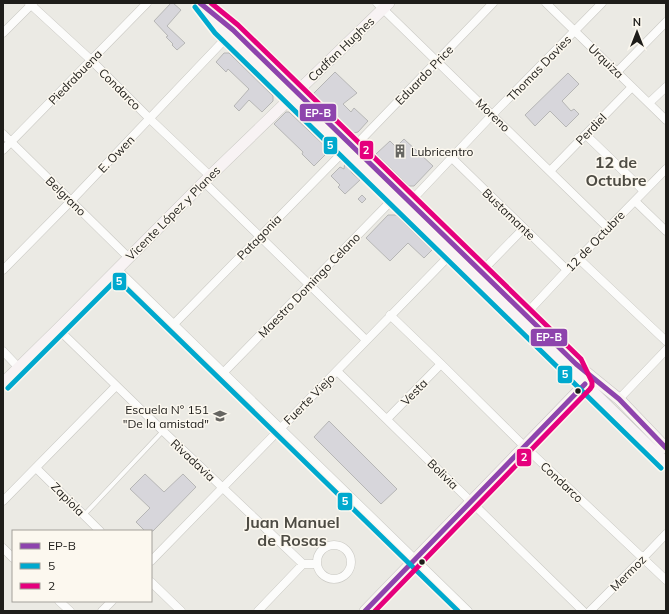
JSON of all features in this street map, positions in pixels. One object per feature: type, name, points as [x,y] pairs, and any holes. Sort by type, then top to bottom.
[{"type":"main road","points":[[200,3],[215,23],[228,36],[294,95],[349,148],[410,202],[576,364],[619,399],[666,448]]},
{"type":"main road","points":[[200,3],[233,30],[294,95]]},
{"type":"main road","name":"Cadfan Hughes","points":[[294,95],[383,5]]},
{"type":"main road","name":"Vicente López y Planes","points":[[3,383],[118,269],[128,257],[294,95]]},
{"type":"main road","points":[[349,148],[394,198],[666,464]]},
{"type":"main road","points":[[576,364],[585,384]]},
{"type":"main road","points":[[365,611],[585,384],[602,385]]},
{"type":"main road","points":[[600,399],[619,399]]},
{"type":"main road","points":[[619,399],[619,418]]},
{"type":"street","name":"Piedrabuena","points":[[3,150],[147,3]]},
{"type":"street","name":"Eduardo Price","points":[[349,148],[437,62],[494,3]]},
{"type":"street","name":"Urquiza","points":[[546,3],[666,120]]},
{"type":"street","name":"Thomas Davies","points":[[410,202],[492,115],[602,3]]},
{"type":"street","name":"Condarco","points":[[31,4],[91,60],[150,119],[261,236],[366,340]]},
{"type":"street","points":[[3,33],[31,4]]},
{"type":"street","name":"Moreno","points":[[383,5],[437,62],[608,228]]},
{"type":"street","points":[[617,72],[666,22]]},
{"type":"street","name":"E. Owen","points":[[3,270],[150,119],[228,36]]},
{"type":"street","name":"Perdiel","points":[[550,171],[632,87]]},
{"type":"street","points":[[649,103],[666,87]]},
{"type":"street","name":"Belgrano","points":[[3,134],[128,257]]},
{"type":"street","points":[[586,135],[644,191]]},
{"type":"street","name":"Patagonia","points":[[174,324],[349,148]]},
{"type":"street","name":"Bustamante","points":[[452,158],[567,270]]},
{"type":"street","name":"12 de Octubre","points":[[525,315],[578,258],[666,169]]},
{"type":"street","name":"Maestro Domingo Celano","points":[[224,372],[394,198]]},
{"type":"street","points":[[635,201],[666,231]]},
{"type":"street","points":[[481,272],[524,228]]},
{"type":"street","name":"Fuerte Viejo","points":[[152,560],[451,254]]},
{"type":"street","points":[[578,258],[666,341]]},
{"type":"street","points":[[118,269],[468,611]]},
{"type":"street","name":"Condarco","points":[[390,315],[525,447],[666,580]]},
{"type":"street","name":"Rivadavia","points":[[58,329],[162,431],[303,564]]},
{"type":"street","points":[[619,399],[666,350]]},
{"type":"street","points":[[3,351],[19,368]]},
{"type":"street","name":"Vesta","points":[[387,419],[441,364]]},
{"type":"street","name":"Bolivia","points":[[337,371],[583,611]]},
{"type":"street","points":[[3,501],[116,386]]},
{"type":"street","name":"Zapiola","points":[[36,468],[99,530]]},
{"type":"street","name":"Mermoz","points":[[590,611],[666,534]]},
{"type":"street","points":[[328,546],[340,546],[349,554],[349,570],[341,577],[326,577],[318,569],[317,564],[319,553],[328,546]]},
{"type":"street","points":[[3,548],[12,557]]},
{"type":"street","points":[[258,611],[303,564],[317,564]]},
{"type":"street","points":[[152,583],[181,611]]},
{"type":"street","points":[[60,602],[70,611]]},
{"type":"street","points":[[102,611],[111,602]]},
{"type":"lane","points":[[84,515],[162,431]]},
{"type":"building","points":[[171,3],[181,10],[167,26],[185,43],[177,50],[166,37],[168,36],[154,21]]},
{"type":"building","points":[[224,53],[229,53],[273,96],[273,101],[262,112],[249,100],[239,111],[234,106],[249,89],[228,69],[226,72],[216,62]]},
{"type":"building","points":[[335,72],[357,93],[343,104],[351,112],[354,108],[368,121],[358,132],[354,133],[313,94]]},
{"type":"building","points":[[568,73],[579,84],[562,101],[571,111],[574,109],[579,114],[566,127],[550,111],[535,126],[525,115]]},
{"type":"building","points":[[286,112],[289,112],[327,148],[327,153],[314,166],[302,154],[303,152],[274,124]]},
{"type":"building","points":[[404,139],[433,166],[414,186],[409,186],[376,154],[390,141],[396,147]]},
{"type":"building","points":[[345,161],[352,173],[360,180],[345,194],[338,187],[340,185],[331,176],[340,167],[344,169]]},
{"type":"building","points":[[362,195],[366,199],[362,203],[358,199]]},
{"type":"building","points":[[388,215],[396,215],[432,250],[424,258],[408,243],[390,261],[366,238]]},
{"type":"building","points":[[329,421],[397,489],[381,504],[314,437]]},
{"type":"building","points":[[145,474],[164,492],[183,474],[196,487],[153,531],[144,530],[136,522],[150,508],[130,489]]},
{"type":"transit line","name":"EP-B","points":[[200,3],[233,30],[576,364],[619,399],[666,448]]},
{"type":"transit line","name":"2","points":[[211,3],[238,25],[581,359],[592,382],[590,389],[375,611]]},
{"type":"transit line","name":"5","points":[[195,7],[215,33],[661,468]]},
{"type":"transit line","name":"5","points":[[8,388],[117,279],[458,611]]},
{"type":"transit line","name":"EP-B","points":[[365,611],[585,384]]},
{"type":"place","name":"Lubricentro","points":[[400,151]]},
{"type":"place","name":"Escuela N° 151 \"De la amistad\"","points":[[220,416]]},
{"type":"district","name":"12 de Octubre","points":[[616,171]]},
{"type":"district","name":"Juan Manuel de Rosas","points":[[292,531]]}]
